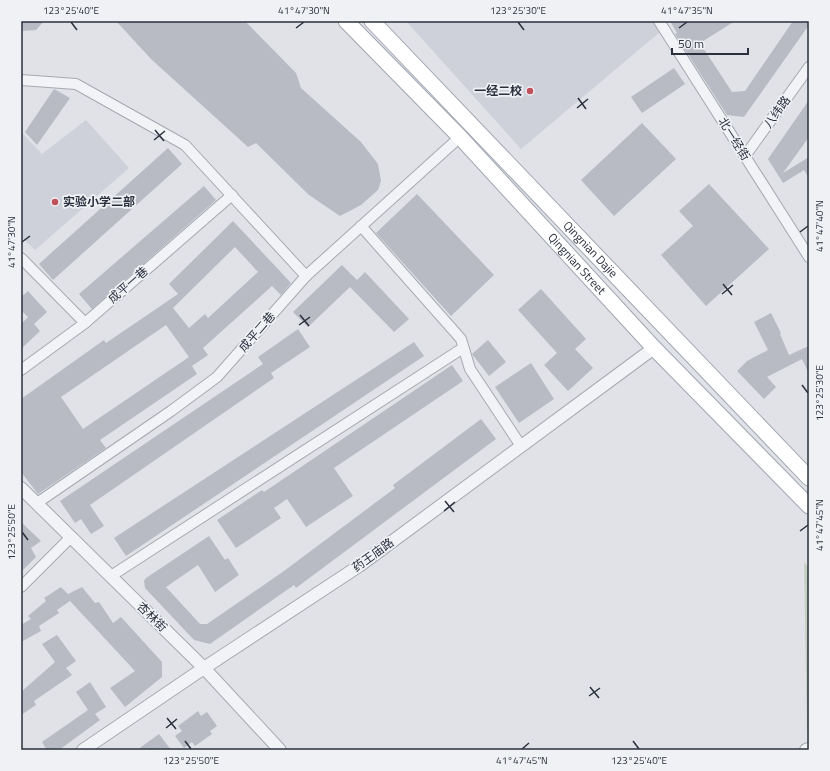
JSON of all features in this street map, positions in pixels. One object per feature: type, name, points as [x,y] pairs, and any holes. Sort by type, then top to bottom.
[{"type":"main road","name":"Qingnian Street","points":[[346,21],[460,137],[654,348],[809,506]]},
{"type":"main road","name":"Qingnian Dajie","points":[[372,21],[809,478]]},
{"type":"street","name":"北一经街","points":[[659,21],[809,257]]},
{"type":"street","name":"八纬路","points":[[745,156],[809,67]]},
{"type":"street","points":[[21,80],[76,84],[185,145],[306,276]]},
{"type":"street","name":"成平二巷","points":[[37,503],[171,411],[217,377],[306,276],[460,137]]},
{"type":"street","name":"成平一巷","points":[[21,370],[84,323],[232,195]]},
{"type":"street","points":[[360,226],[461,339],[470,369],[521,446]]},
{"type":"street","points":[[21,258],[84,323]]},
{"type":"street","points":[[111,576],[463,348]]},
{"type":"street","name":"药王庙路","points":[[83,750],[359,566],[654,348]]},
{"type":"street","name":"杏林街","points":[[21,488],[204,668],[280,750]]},
{"type":"street","points":[[21,587],[71,537]]},
{"type":"shaded area","name":"一经二校","points":[[406,21],[653,21],[660,32],[521,149]]},
{"type":"shaded area","name":"实验小学二部","points":[[86,120],[129,168],[35,250],[21,237],[21,132],[42,154]]},
{"type":"green space","points":[[804,562],[809,568],[809,729],[807,730]]},
{"type":"building","points":[[21,21],[44,21],[36,30],[21,31]]},
{"type":"building","points":[[116,21],[245,21],[296,73],[301,88],[361,142],[378,164],[381,181],[378,190],[361,205],[340,216],[309,195],[256,143],[248,147],[151,59]]},
{"type":"building","points":[[670,21],[735,21],[700,43],[732,92],[745,91],[793,21],[809,21],[809,25],[744,117],[727,115],[675,34],[677,33]]},
{"type":"building","points":[[674,68],[685,84],[642,113],[631,97]]},
{"type":"building","points":[[54,89],[70,98],[37,145],[25,132]]},
{"type":"building","points":[[809,100],[809,137],[783,173],[809,157],[809,178],[804,170],[783,183],[768,159]]},
{"type":"building","points":[[642,123],[676,159],[614,216],[581,180]]},
{"type":"building","points":[[168,148],[182,164],[53,280],[39,264]]},
{"type":"building","points":[[709,184],[769,249],[706,306],[661,255],[693,226],[679,211]]},
{"type":"building","points":[[204,186],[216,200],[92,309],[79,294]]},
{"type":"building","points":[[417,194],[494,275],[451,316],[376,233]]},
{"type":"building","points":[[233,221],[291,283],[281,295],[272,286],[203,348],[208,355],[192,366],[197,374],[100,440],[106,448],[38,494],[21,472],[21,399],[104,340],[106,343],[178,294],[169,284]],"holes":[[[235,247],[258,272],[208,318],[205,314],[189,328],[173,308]],[[166,325],[189,357],[83,429],[61,397]]]},
{"type":"building","points":[[342,265],[357,280],[365,272],[409,319],[394,332],[350,287],[308,327],[293,312]]},
{"type":"building","points":[[541,289],[586,339],[575,349],[593,368],[568,391],[544,365],[557,353],[518,310]]},
{"type":"building","points":[[28,291],[47,312],[34,324],[40,331],[21,349],[21,324],[28,317],[21,310],[21,297]]},
{"type":"building","points":[[771,313],[781,333],[780,334],[789,355],[809,346],[809,374],[802,359],[767,377],[776,387],[764,399],[737,371],[747,361],[768,350],[754,322]]},
{"type":"building","points":[[298,329],[310,347],[271,373],[274,378],[90,505],[104,526],[91,534],[81,519],[75,523],[60,501],[263,364],[258,357]]},
{"type":"building","points":[[488,340],[506,362],[489,376],[472,354]]},
{"type":"building","points":[[414,342],[424,356],[126,556],[114,538]]},
{"type":"building","points":[[531,363],[554,399],[519,423],[495,387]]},
{"type":"building","points":[[452,365],[463,381],[334,468],[353,496],[306,527],[287,499],[274,508],[281,518],[236,548],[217,520],[262,490],[264,492]]},
{"type":"building","points":[[481,419],[496,439],[296,588],[294,585],[210,644],[194,640],[145,588],[144,581],[146,578],[209,536],[225,560],[228,558],[239,575],[215,592],[198,565],[166,587],[200,624],[207,624],[284,571],[395,488],[393,485]]},
{"type":"building","points":[[21,522],[41,541],[31,548],[36,557],[21,572]]},
{"type":"building","points":[[61,587],[68,594],[82,587],[95,603],[99,602],[113,623],[121,617],[162,662],[162,677],[125,707],[110,688],[135,671],[70,601],[57,610],[59,613],[39,626],[41,631],[21,642],[21,625],[31,619],[28,616],[46,601],[44,598]]},
{"type":"building","points":[[57,635],[76,661],[66,668],[72,675],[34,701],[36,705],[21,715],[21,692],[55,662],[42,644]]},
{"type":"building","points":[[90,682],[106,707],[95,714],[100,720],[59,750],[47,750],[42,742],[88,710],[76,692]]},
{"type":"building","points":[[198,711],[201,716],[207,712],[217,726],[210,731],[212,734],[195,746],[192,742],[184,748],[175,736],[182,731],[178,726]]},
{"type":"building","points":[[159,734],[171,750],[137,750]]},
{"type":"place","name":"一经二校","points":[[530,91]]},
{"type":"place","name":"实验小学二部","points":[[55,202]]}]
